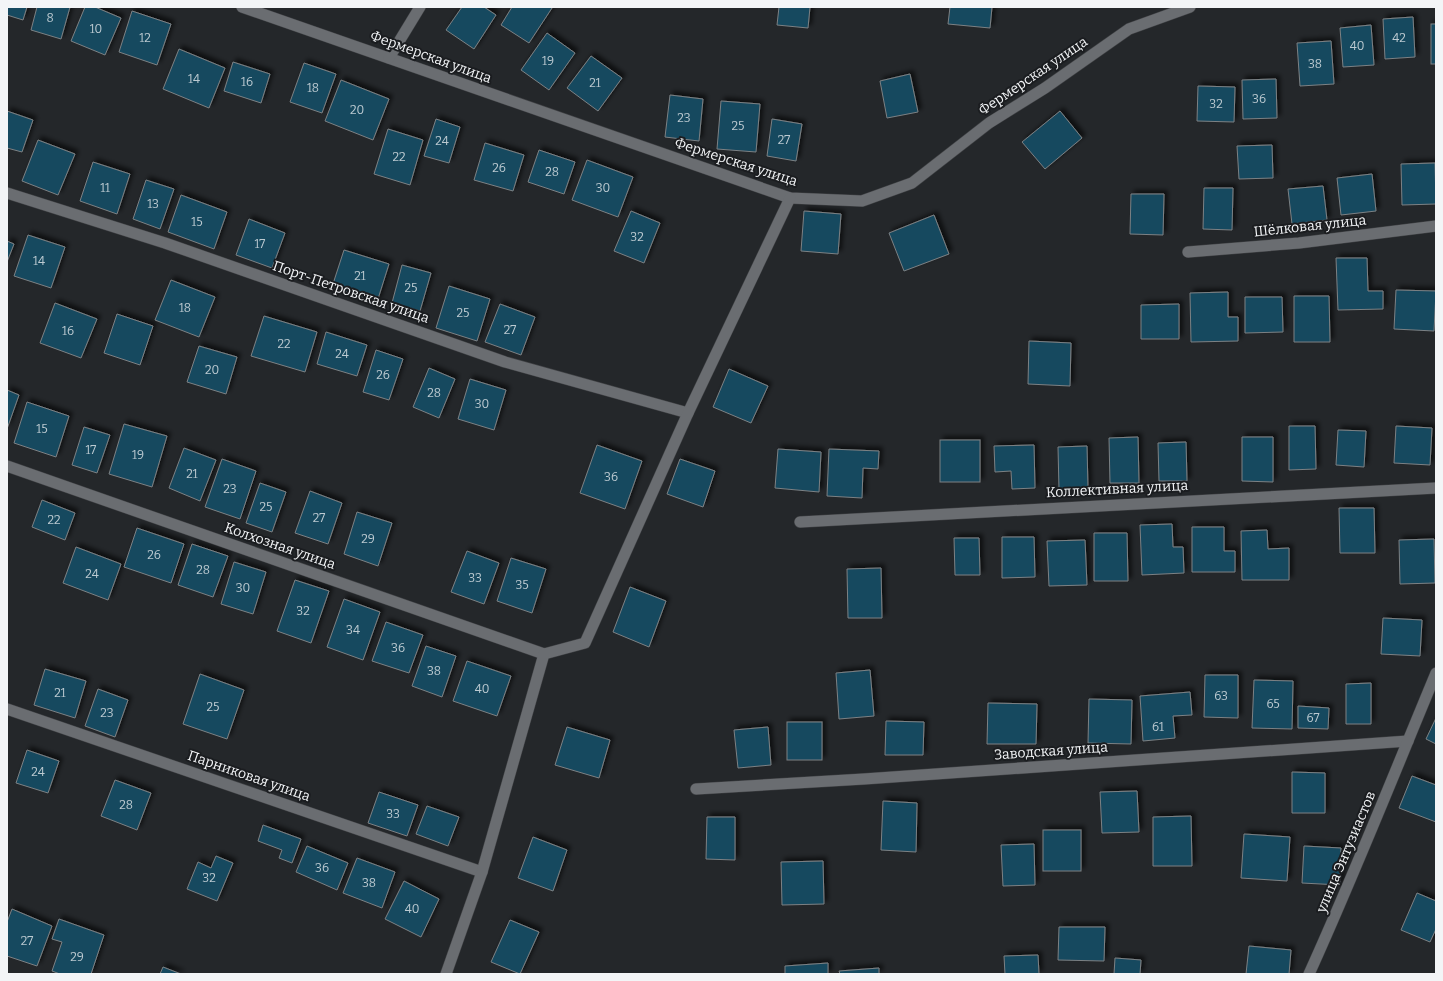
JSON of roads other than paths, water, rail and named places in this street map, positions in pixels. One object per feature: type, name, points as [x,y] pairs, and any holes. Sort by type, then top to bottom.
[{"type":"street","name":"Фермерская улица","points":[[242,7],[790,198],[862,201],[912,182],[989,123],[1045,88],[1129,28],[1190,7]]},
{"type":"street","points":[[389,58],[420,7]]},
{"type":"street","name":"Порт-Петровская улица","points":[[7,193],[165,243],[505,362],[688,413]]},
{"type":"street","points":[[446,974],[482,872],[544,654],[585,643],[688,413],[790,198]]},
{"type":"street","name":"Шёлковая улица","points":[[1188,252],[1299,243],[1436,226]]},
{"type":"street","name":"Колхозная улица","points":[[7,466],[544,654]]},
{"type":"street","name":"Коллективная улица","points":[[800,522],[1436,488]]},
{"type":"street","name":"улица Энтузиастов","points":[[1309,974],[1347,890],[1436,673]]},
{"type":"street","name":"Парниковая улица","points":[[7,709],[482,872]]},
{"type":"street","name":"Заводская улица","points":[[696,789],[872,779],[1408,741]]}]
